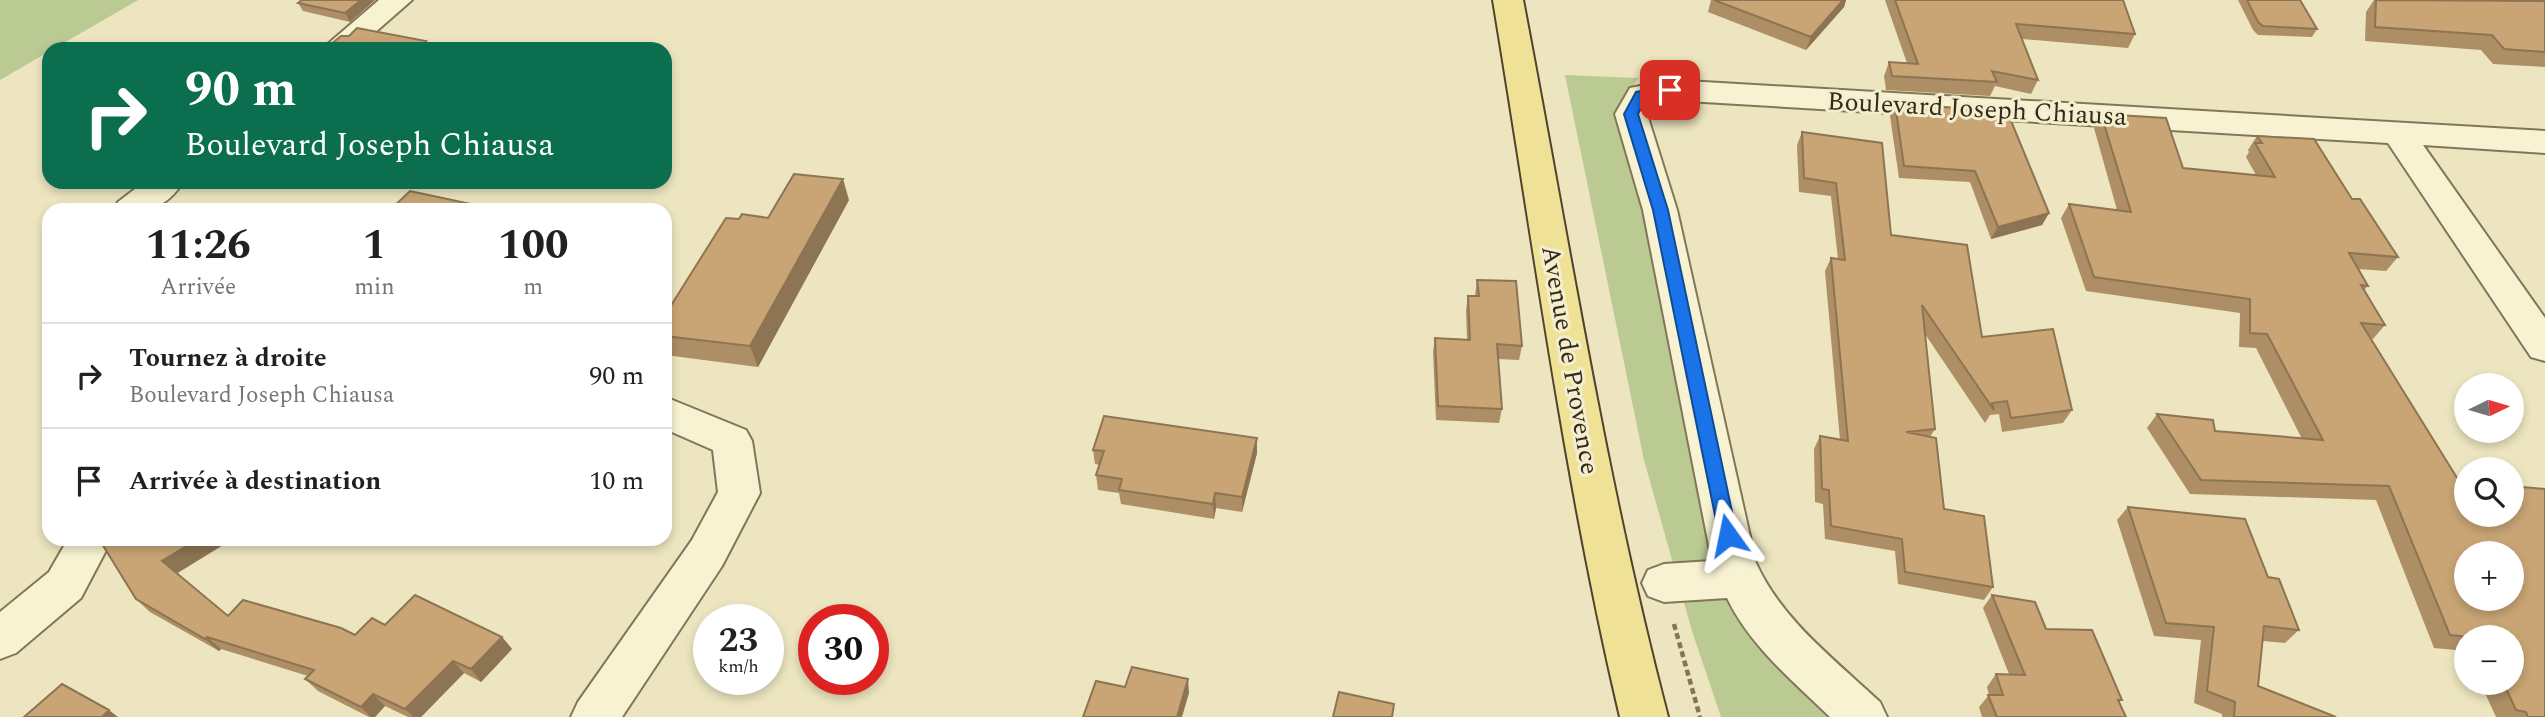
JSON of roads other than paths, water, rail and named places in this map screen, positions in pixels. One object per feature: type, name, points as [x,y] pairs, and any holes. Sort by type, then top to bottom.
[{"type":"main road","name":"Avenue de Provence","points":[[1508,0],[1594,494],[1622,636],[1644,717]]},
{"type":"street","points":[[346,42],[397,0]]},
{"type":"street","name":"Boulevard Joseph Chiausa","points":[[1740,578],[1731,549],[1660,210],[1631,114],[1641,95],[1670,90],[2545,142]]},
{"type":"street","points":[[2398,134],[2545,347]]},
{"type":"street","points":[[140,203],[157,189]]},
{"type":"street","points":[[595,717],[707,553],[739,493],[732,441],[672,415]]},
{"type":"street","points":[[0,639],[65,585],[86,546]]},
{"type":"street","points":[[1664,583],[1740,578],[1750,599],[1777,635],[1863,717]]}]
